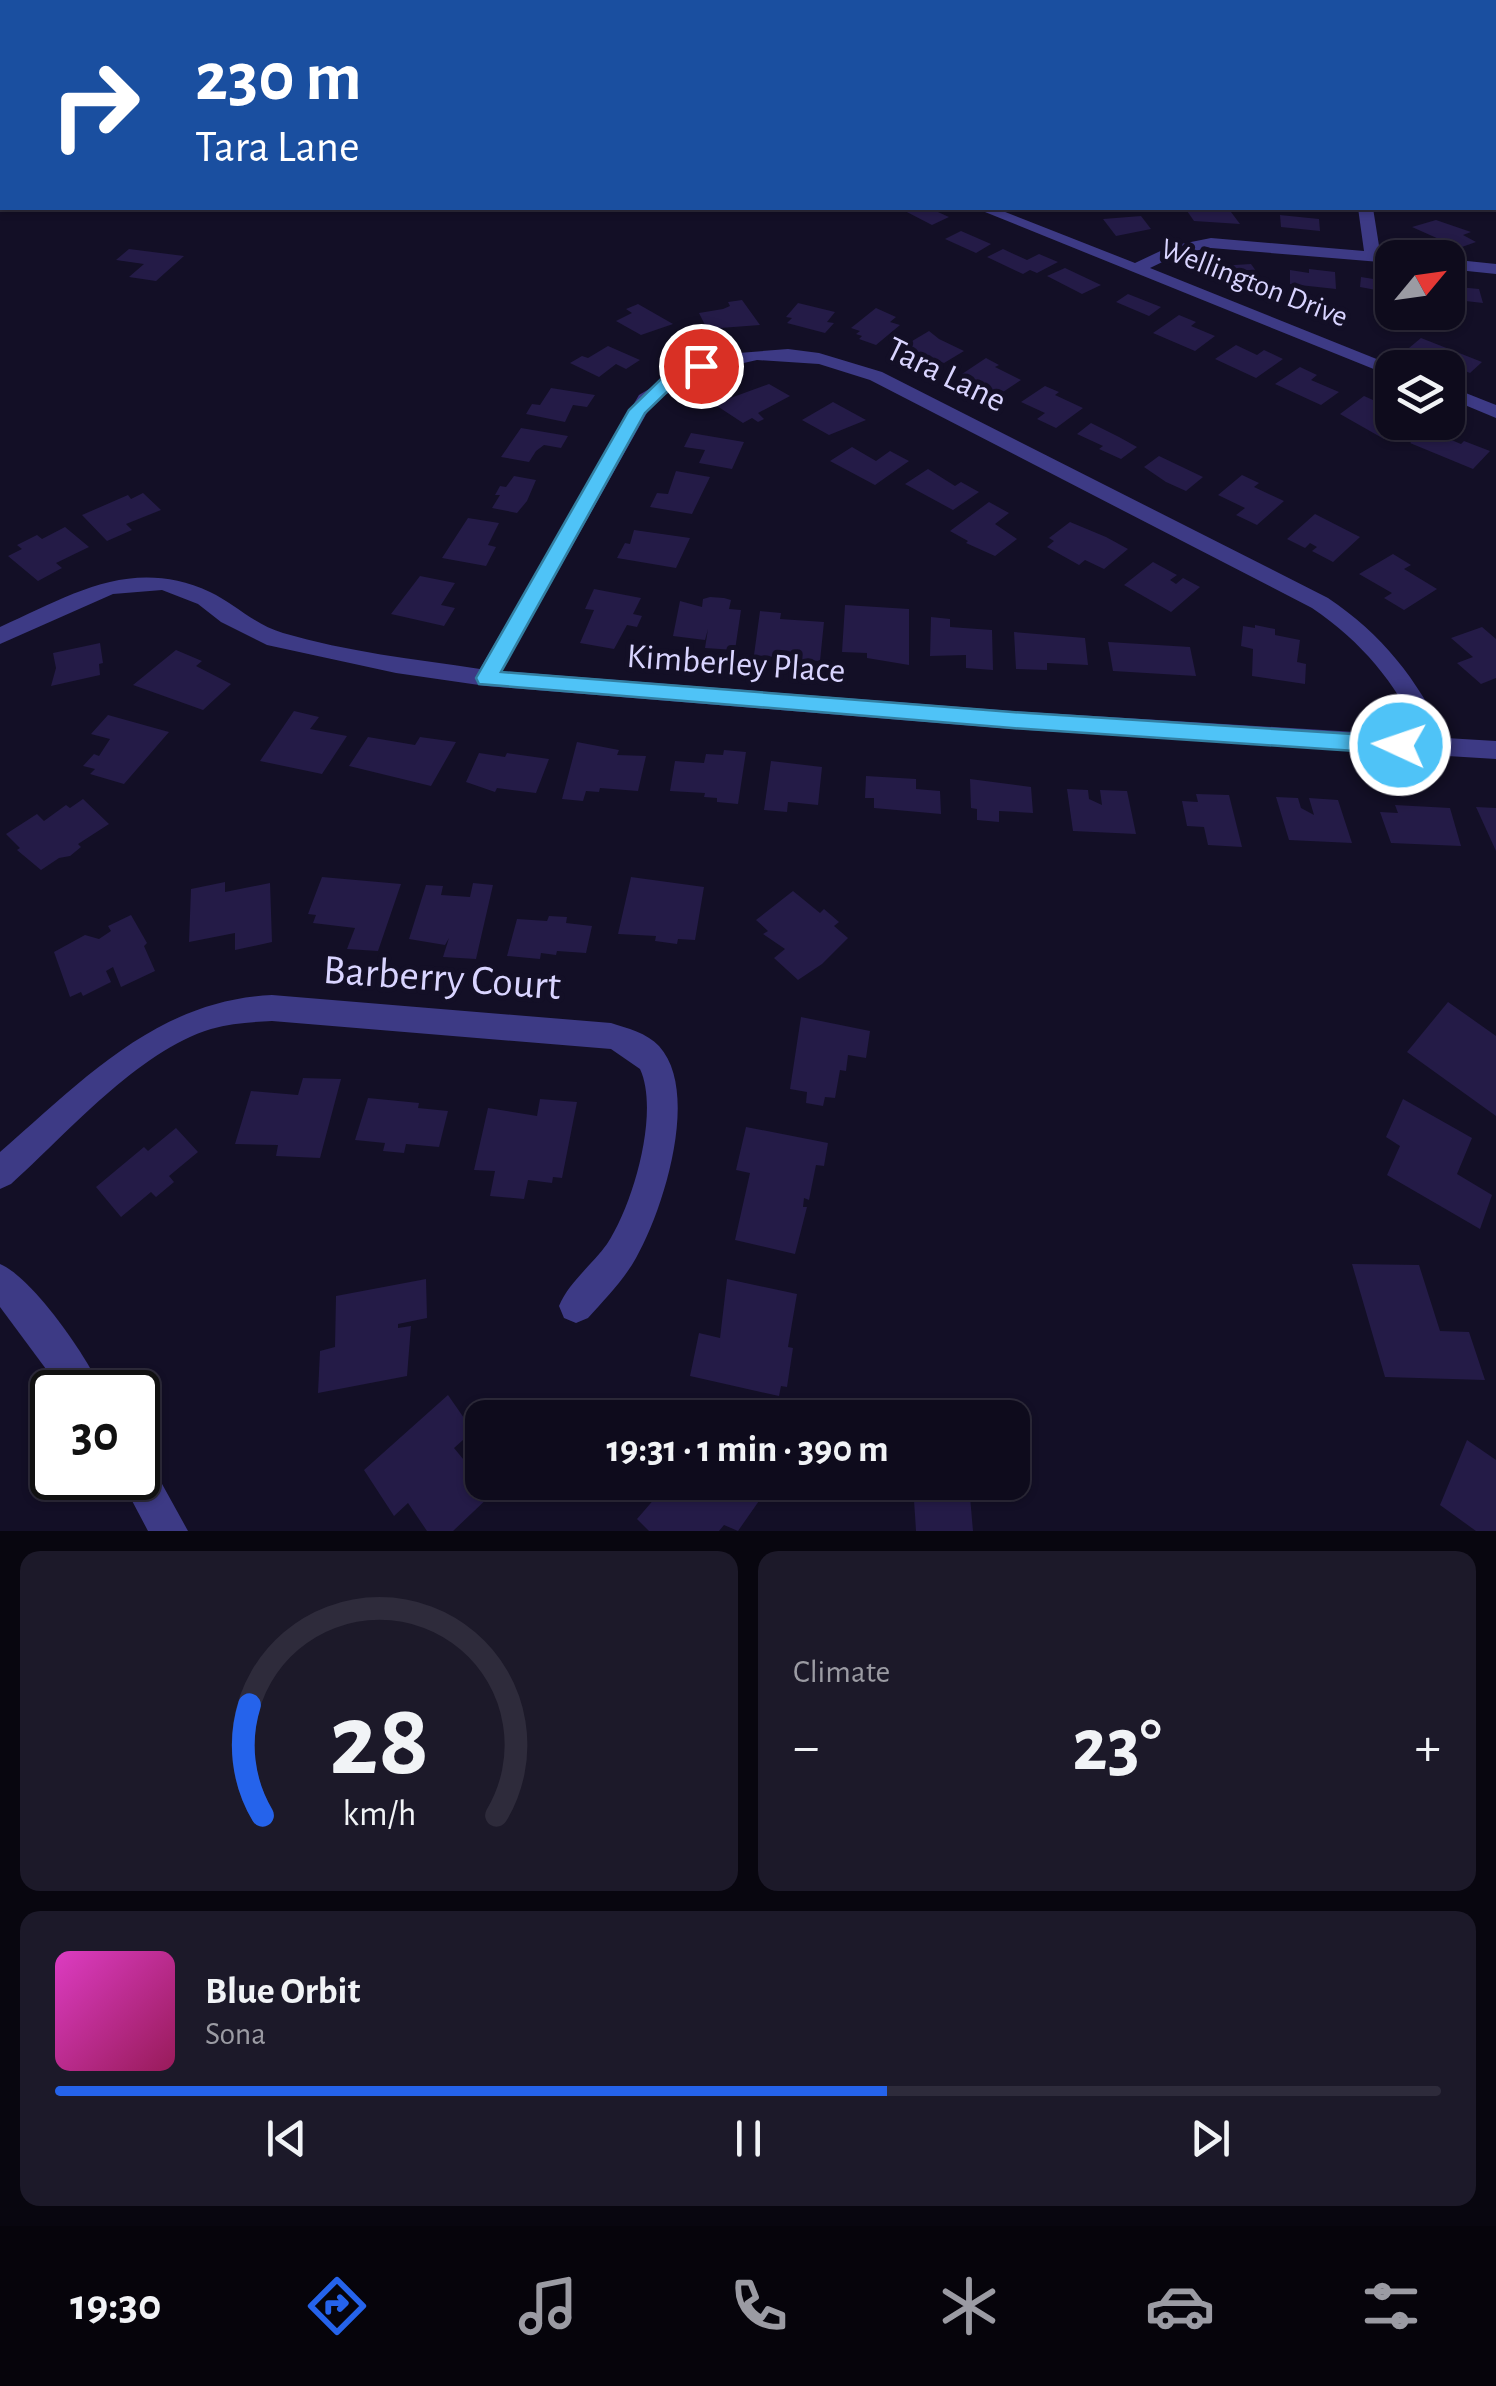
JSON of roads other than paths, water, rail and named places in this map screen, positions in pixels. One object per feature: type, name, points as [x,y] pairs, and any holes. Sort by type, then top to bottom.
[{"type":"street","name":"Wellington Drive","points":[[988,210],[1375,363]]},
{"type":"street","points":[[1135,269],[1178,248],[1211,243],[1374,256],[1366,210]]},
{"type":"street","points":[[1465,266],[1496,269]]},
{"type":"street","name":"Tara Lane","points":[[486,678],[646,399],[684,374],[711,364],[762,355],[801,356],[837,362],[876,376],[1320,603],[1354,625],[1393,661],[1438,748]]},
{"type":"street","points":[[1465,399],[1496,412]]},
{"type":"street","name":"Kimberley Place","points":[[0,636],[109,587],[164,583],[206,598],[230,618],[275,639],[360,658],[486,678],[1012,720],[1496,750]]},
{"type":"street","name":"Barberry Court","points":[[0,1173],[128,1063],[198,1020],[238,1009],[272,1008],[611,1036],[634,1045],[650,1059],[662,1082],[661,1133],[632,1231],[610,1270],[576,1306]]},
{"type":"street","points":[[0,1281],[69,1370]]},
{"type":"street","points":[[151,1500],[169,1531]]}]
